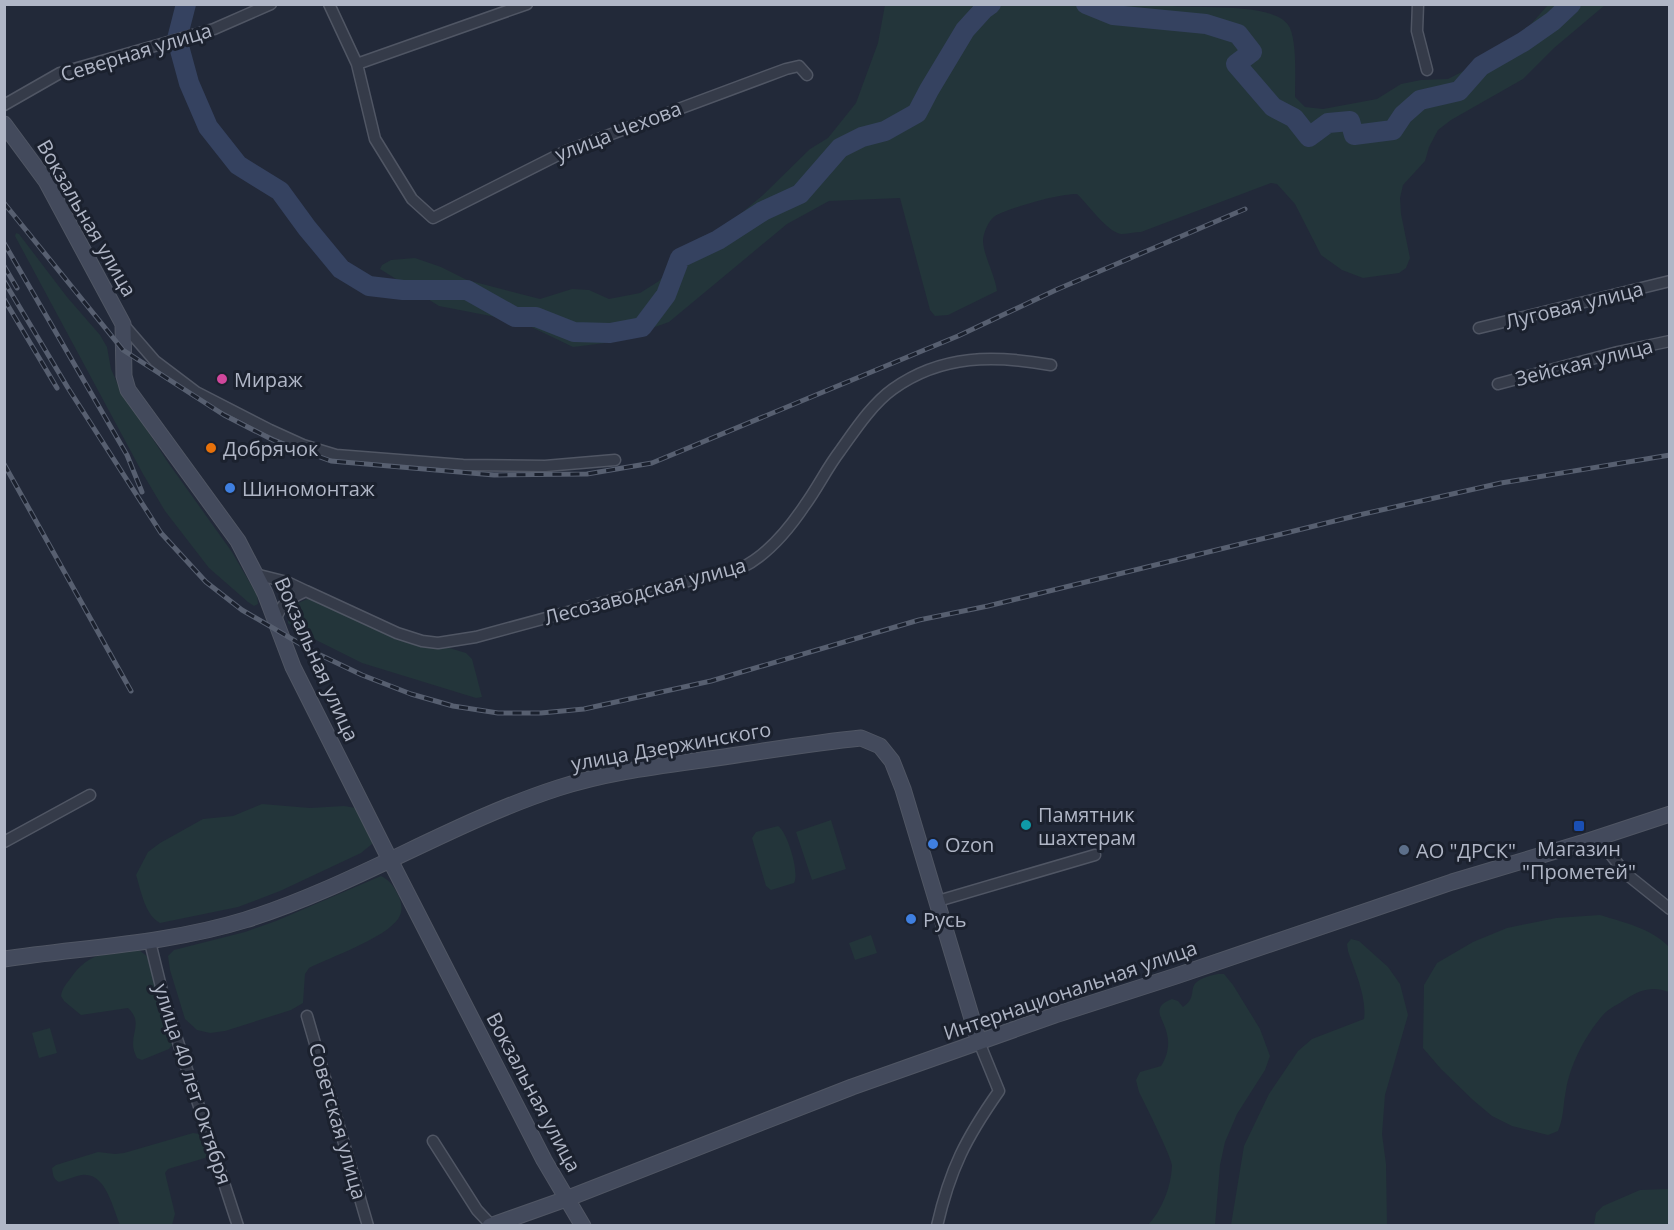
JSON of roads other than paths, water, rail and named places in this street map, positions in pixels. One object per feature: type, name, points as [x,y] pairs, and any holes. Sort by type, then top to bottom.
[{"type":"main road","name":"Вокзальная улица","points":[[4,124],[46,181],[123,324],[124,376],[128,390],[238,542],[265,593],[293,667],[390,860],[566,1199],[583,1226]]},
{"type":"main road","name":"улица Дзержинского","points":[[4,959],[150,942],[203,932],[265,913],[336,884],[498,811],[583,781],[663,765],[861,738],[880,746],[892,761],[903,789],[979,1042]]},
{"type":"main road","name":"Интернациональная улица","points":[[491,1225],[566,1199],[852,1087],[979,1042],[1452,882],[1670,814]]},
{"type":"street","name":"Северная улица","points":[[4,105],[60,73],[214,29],[271,4]]},
{"type":"street","points":[[329,4],[357,64],[527,4]]},
{"type":"street","points":[[1418,4],[1417,31],[1427,70]]},
{"type":"street","name":"улица Чехова","points":[[357,64],[375,139],[412,199],[433,218],[536,165],[609,134],[786,69],[799,66],[807,75]]},
{"type":"street","name":"Луговая улица","points":[[1479,328],[1670,281]]},
{"type":"street","points":[[123,324],[155,361],[196,392],[270,430],[321,451],[336,455],[463,465],[545,465],[615,460]]},
{"type":"street","name":"Зейская улица","points":[[1498,384],[1618,352],[1670,341]]},
{"type":"street","name":"Лесозаводская улица","points":[[255,574],[280,580],[397,633],[422,641],[438,643],[476,637],[741,568],[753,563],[788,530],[816,491],[838,452],[870,412],[892,390],[912,378],[951,362],[1012,358],[1051,365]]},
{"type":"street","points":[[275,621],[278,611],[286,600],[306,591]]},
{"type":"street","points":[[4,842],[90,795]]},
{"type":"street","points":[[1598,838],[1625,873],[1670,909]]},
{"type":"street","points":[[938,902],[1095,855]]},
{"type":"street","name":"улица 40 лет Октября","points":[[150,942],[168,1010],[238,1226]]},
{"type":"street","name":"Советская улица","points":[[307,1016],[368,1226]]},
{"type":"street","points":[[937,1226],[948,1181],[967,1138],[999,1091],[979,1042]]},
{"type":"street","points":[[433,1141],[477,1209],[491,1225]]},
{"type":"waterway","points":[[186,4],[177,39],[189,83],[208,127],[238,165],[280,191],[341,269],[369,286],[403,290],[467,290],[515,317],[536,317],[574,332],[610,333],[642,327],[666,295],[680,258],[718,240],[763,211],[800,194],[840,148],[862,137],[885,131],[917,113],[965,30],[991,4]]},
{"type":"waterway","points":[[1086,4],[1113,15],[1206,24],[1238,34],[1252,52],[1236,64],[1273,107],[1294,118],[1309,137],[1328,123],[1350,121],[1354,135],[1393,130],[1403,115],[1420,100],[1459,91],[1481,66],[1523,42],[1553,21],[1571,4]]},
{"type":"railway","points":[[4,203],[123,350],[224,415],[273,440],[331,461],[494,475],[587,474],[652,463],[958,336],[1058,289],[1245,209]]},
{"type":"railway","points":[[4,243],[127,455],[142,492]]},
{"type":"railway","points":[[4,266],[17,288]]},
{"type":"railway","points":[[4,281],[68,388],[161,533],[206,582],[242,610],[316,653],[362,675],[411,694],[453,706],[498,713],[541,713],[584,709],[711,681],[919,620],[988,606],[1359,515],[1501,483],[1670,455]]},
{"type":"railway","points":[[4,299],[57,388]]},
{"type":"railway","points":[[4,464],[131,691]]},
{"type":"place","name":"Мираж","points":[[222,379]]},
{"type":"place","name":"Добрячок","points":[[211,448]]},
{"type":"place","name":"Шиномонтаж","points":[[230,488]]},
{"type":"place","name":"Памятник шахтерам","points":[[1026,825]]},
{"type":"place","name":"Магазин \"Прометей\"","points":[[1579,826]]},
{"type":"place","name":"Ozon","points":[[933,844]]},
{"type":"place","name":"АО \"ДРСК\"","points":[[1404,850]]},
{"type":"place","name":"Русь","points":[[911,919]]}]
